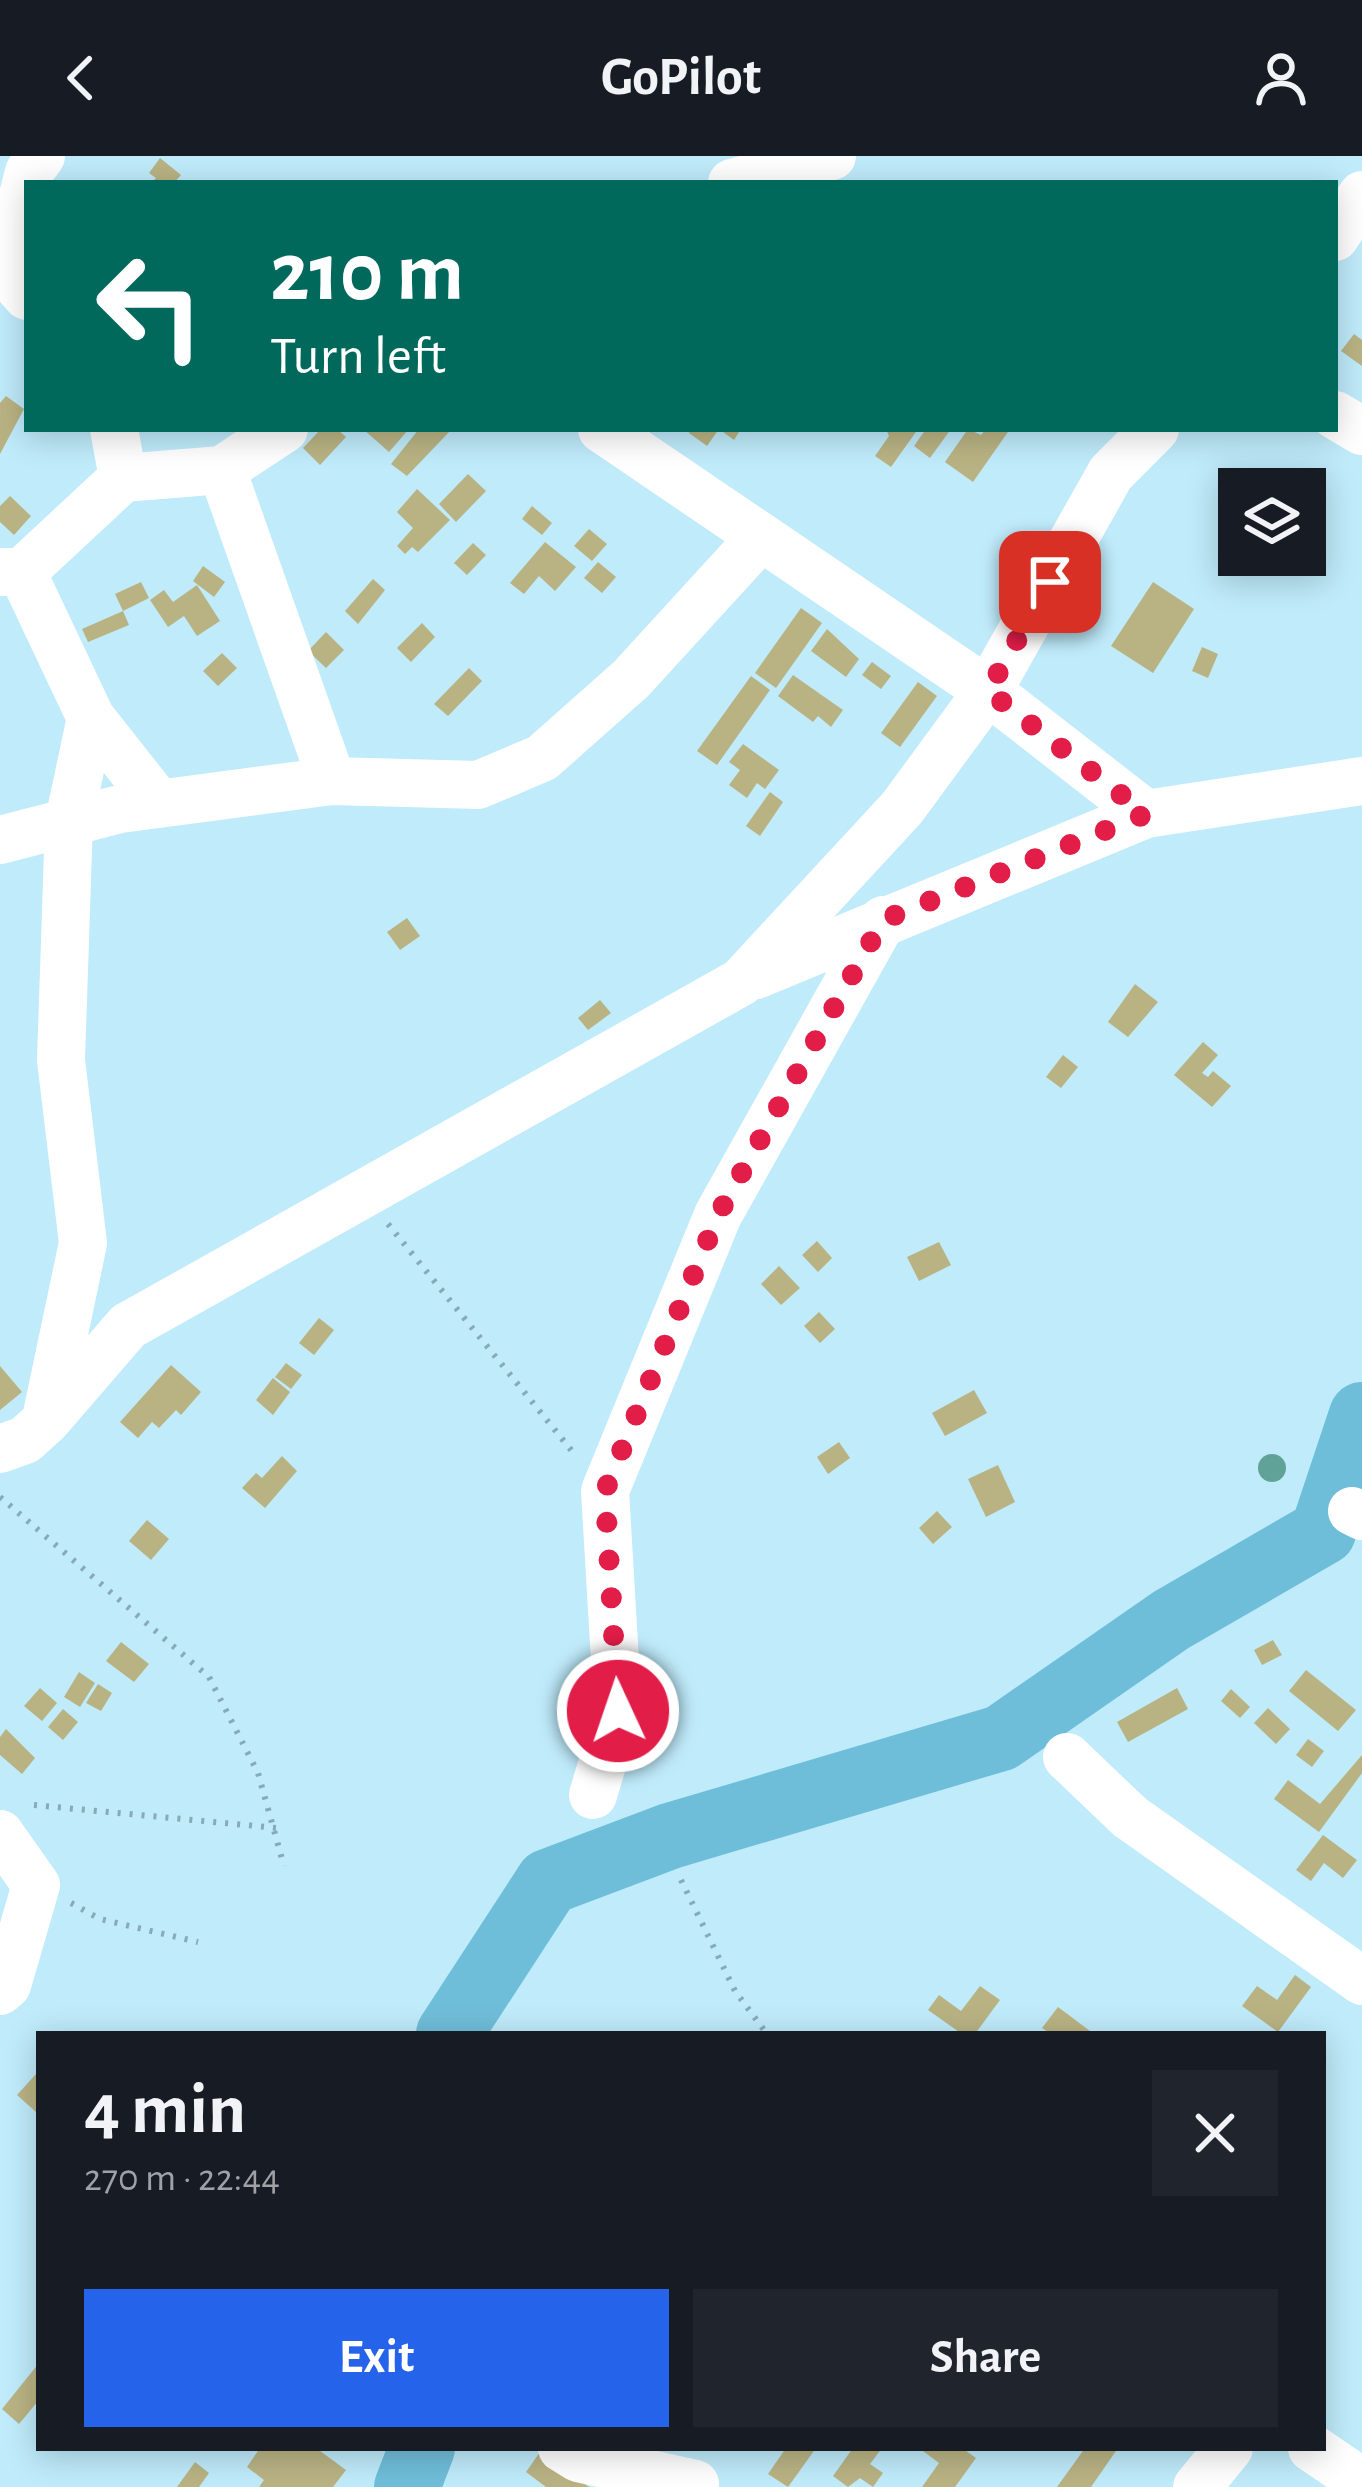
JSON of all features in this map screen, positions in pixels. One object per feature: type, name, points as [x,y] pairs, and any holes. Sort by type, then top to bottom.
[{"type":"street","points":[[742,180],[832,156]]},
{"type":"street","points":[[24,192],[4,270],[24,293]]},
{"type":"street","points":[[1338,232],[1362,195]]},
{"type":"street","points":[[115,432],[123,478]]},
{"type":"street","points":[[159,804],[91,718],[11,572],[123,478],[222,470],[279,432]]},
{"type":"street","points":[[606,432],[988,691],[1146,814]]},
{"type":"street","points":[[741,982],[902,808],[988,691],[1112,473],[1152,432]]},
{"type":"street","points":[[222,470],[332,781]]},
{"type":"street","points":[[0,840],[159,804],[332,781],[478,784],[542,758],[631,679],[760,538]]},
{"type":"street","points":[[46,1421],[83,1243],[61,1060],[69,821],[91,718]]},
{"type":"street","points":[[0,1449],[25,1440],[46,1421],[128,1325],[232,1271],[362,1192],[741,982],[1146,814],[1362,781]]},
{"type":"street","points":[[593,1795],[618,1711],[605,1491],[718,1215],[883,920]]},
{"type":"street","points":[[1067,1757],[1130,1817],[1362,1981]]},
{"type":"street","points":[[0,1991],[8,1985],[36,1885],[10,1819]]},
{"type":"street","points":[[567,2451],[578,2458],[693,2473]]},
{"type":"street","points":[[1197,2487],[1227,2451]]},
{"type":"street","points":[[1316,2451],[1362,2482]]},
{"type":"path","points":[[362,1192],[605,1491]]},
{"type":"path","points":[[0,1497],[208,1677],[258,1773],[278,1828],[284,1866]]},
{"type":"path","points":[[10,1819],[278,1828]]},
{"type":"path","points":[[681,1880],[735,1990],[765,2031]]},
{"type":"path","points":[[36,1885],[100,1918],[198,1942]]},
{"type":"building","points":[[160,158],[181,175],[177,180],[154,180],[149,173]]},
{"type":"building","points":[[1354,334],[1362,340],[1362,366],[1341,351]]},
{"type":"building","points":[[6,396],[24,409],[0,454],[0,403]]},
{"type":"building","points":[[318,432],[340,432],[346,437],[320,465],[303,448]]},
{"type":"building","points":[[366,432],[406,432],[389,452]]},
{"type":"building","points":[[417,432],[449,432],[407,476],[391,464]]},
{"type":"building","points":[[690,432],[717,432],[707,446]]},
{"type":"building","points":[[887,432],[916,432],[891,467],[875,456]]},
{"type":"building","points":[[924,432],[949,432],[930,458],[914,446]]},
{"type":"building","points":[[966,432],[1008,432],[973,482],[945,462]]},
{"type":"building","points":[[468,474],[486,491],[456,522],[439,504]]},
{"type":"building","points":[[417,489],[450,520],[418,552],[412,547],[405,554],[397,546],[413,528],[397,512]]},
{"type":"building","points":[[10,496],[31,516],[14,535],[0,522],[0,506]]},
{"type":"building","points":[[532,506],[552,523],[542,535],[522,519]]},
{"type":"building","points":[[589,529],[607,544],[592,561],[574,546]]},
{"type":"building","points":[[545,542],[576,567],[555,591],[539,576],[524,594],[510,583]]},
{"type":"building","points":[[473,543],[486,555],[467,575],[454,563]]},
{"type":"building","points":[[598,562],[616,577],[602,593],[584,578]]},
{"type":"building","points":[[203,566],[225,582],[214,597],[193,581]]},
{"type":"building","points":[[373,579],[385,590],[358,624],[345,611]]},
{"type":"building","points":[[141,582],[149,598],[123,611],[115,594]]},
{"type":"building","points":[[1153,582],[1194,609],[1153,673],[1111,646]]},
{"type":"building","points":[[197,585],[220,621],[197,636],[184,616],[168,627],[150,600],[164,590],[173,602]]},
{"type":"building","points":[[801,608],[822,623],[776,688],[755,673]]},
{"type":"building","points":[[123,611],[129,625],[88,642],[82,629]]},
{"type":"building","points":[[422,623],[435,637],[411,662],[397,648]]},
{"type":"building","points":[[827,629],[859,659],[846,677],[811,651]]},
{"type":"building","points":[[326,632],[344,650],[326,668],[308,651]]},
{"type":"building","points":[[1202,647],[1218,654],[1208,678],[1192,671]]},
{"type":"building","points":[[222,653],[237,668],[218,686],[203,671]]},
{"type":"building","points":[[872,662],[891,676],[881,689],[862,675]]},
{"type":"building","points":[[469,668],[482,681],[448,716],[434,704]]},
{"type":"building","points":[[793,675],[843,710],[831,727],[818,716],[813,722],[778,696]]},
{"type":"building","points":[[751,676],[770,690],[717,765],[697,751]]},
{"type":"building","points":[[918,682],[937,696],[900,747],[881,733]]},
{"type":"building","points":[[743,744],[779,770],[765,789],[757,783],[747,798],[729,785],[740,770],[729,762]]},
{"type":"building","points":[[770,792],[783,802],[760,836],[746,826]]},
{"type":"building","points":[[407,918],[420,936],[400,950],[387,932]]},
{"type":"building","points":[[1135,984],[1158,1002],[1128,1037],[1108,1022]]},
{"type":"building","points":[[600,1000],[611,1013],[588,1030],[578,1018]]},
{"type":"building","points":[[1203,1042],[1218,1055],[1202,1073],[1208,1077],[1213,1071],[1231,1086],[1212,1107],[1174,1075]]},
{"type":"building","points":[[1063,1055],[1078,1067],[1061,1088],[1046,1077]]},
{"type":"building","points":[[817,1241],[832,1258],[818,1272],[802,1255]]},
{"type":"building","points":[[939,1242],[951,1265],[919,1281],[907,1257]]},
{"type":"building","points":[[779,1266],[800,1288],[781,1305],[761,1284]]},
{"type":"building","points":[[819,1312],[835,1329],[820,1343],[804,1326]]},
{"type":"building","points":[[319,1318],[334,1330],[314,1355],[299,1343]]},
{"type":"building","points":[[286,1363],[302,1375],[291,1389],[275,1377]]},
{"type":"building","points":[[171,1365],[201,1392],[181,1415],[176,1410],[159,1428],[152,1422],[138,1438],[120,1422]]},
{"type":"building","points":[[0,1366],[22,1392],[0,1410]]},
{"type":"building","points":[[273,1378],[290,1392],[273,1415],[256,1400]]},
{"type":"building","points":[[974,1390],[987,1413],[945,1436],[932,1413]]},
{"type":"building","points":[[839,1442],[850,1458],[828,1474],[817,1457]]},
{"type":"building","points":[[282,1456],[297,1471],[265,1508],[242,1488],[256,1473],[262,1478]]},
{"type":"building","points":[[998,1465],[1015,1502],[986,1517],[968,1479]]},
{"type":"building","points":[[937,1511],[952,1527],[933,1544],[919,1528]]},
{"type":"building","points":[[147,1520],[169,1539],[151,1560],[129,1541]]},
{"type":"building","points":[[1273,1640],[1282,1655],[1262,1665],[1254,1650]]},
{"type":"building","points":[[121,1642],[149,1664],[134,1682],[106,1661]]},
{"type":"building","points":[[1306,1670],[1356,1710],[1338,1731],[1289,1691]]},
{"type":"building","points":[[79,1672],[95,1683],[80,1707],[64,1697]]},
{"type":"building","points":[[98,1684],[112,1693],[101,1711],[86,1703]]},
{"type":"building","points":[[40,1688],[57,1703],[42,1721],[24,1706]]},
{"type":"building","points":[[1177,1688],[1188,1709],[1128,1742],[1117,1722]]},
{"type":"building","points":[[1231,1689],[1250,1707],[1240,1718],[1221,1701]]},
{"type":"building","points":[[1268,1708],[1290,1729],[1276,1744],[1254,1723]]},
{"type":"building","points":[[63,1709],[78,1722],[63,1740],[48,1727]]},
{"type":"building","points":[[6,1729],[35,1758],[22,1774],[0,1755],[0,1737]]},
{"type":"building","points":[[1308,1739],[1324,1751],[1312,1767],[1296,1755]]},
{"type":"building","points":[[1362,1755],[1362,1773],[1319,1832],[1274,1799],[1288,1780],[1320,1804]]},
{"type":"building","points":[[1323,1835],[1357,1860],[1343,1878],[1324,1863],[1311,1881],[1296,1870]]},
{"type":"building","points":[[1295,1975],[1311,1987],[1279,2031],[1242,2006],[1257,1986],[1277,2000]]},
{"type":"building","points":[[980,1986],[1000,2000],[977,2031],[958,2031],[928,2010],[939,1995],[961,2011]]},
{"type":"building","points":[[1058,2007],[1090,2031],[1046,2031],[1042,2028]]},
{"type":"building","points":[[36,2074],[36,2112],[17,2095]]},
{"type":"building","points":[[36,2367],[36,2404],[19,2424],[2,2409]]},
{"type":"building","points":[[258,2451],[320,2451],[346,2470],[333,2487],[259,2487],[264,2480],[247,2467]]},
{"type":"building","points":[[784,2451],[814,2451],[788,2487],[768,2474]]},
{"type":"building","points":[[851,2451],[880,2451],[870,2464],[883,2473],[873,2487],[860,2478],[848,2487],[833,2476]]},
{"type":"building","points":[[923,2451],[966,2451],[976,2458],[955,2487],[922,2487],[939,2463]]},
{"type":"building","points":[[1083,2451],[1116,2451],[1091,2487],[1057,2487]]},
{"type":"building","points":[[540,2452],[589,2487],[546,2487],[526,2472]]},
{"type":"building","points":[[195,2462],[209,2473],[199,2487],[177,2487]]},
{"type":"waterway","points":[[451,2031],[548,1882],[670,1836],[1001,1738],[1171,1620],[1323,1532],[1362,1415]]},
{"type":"waterway","points":[[407,2487],[421,2451]]},
{"type":"route","points":[[618,1711],[605,1491],[718,1215],[883,920],[1146,814],[988,691],[1050,582]]}]
